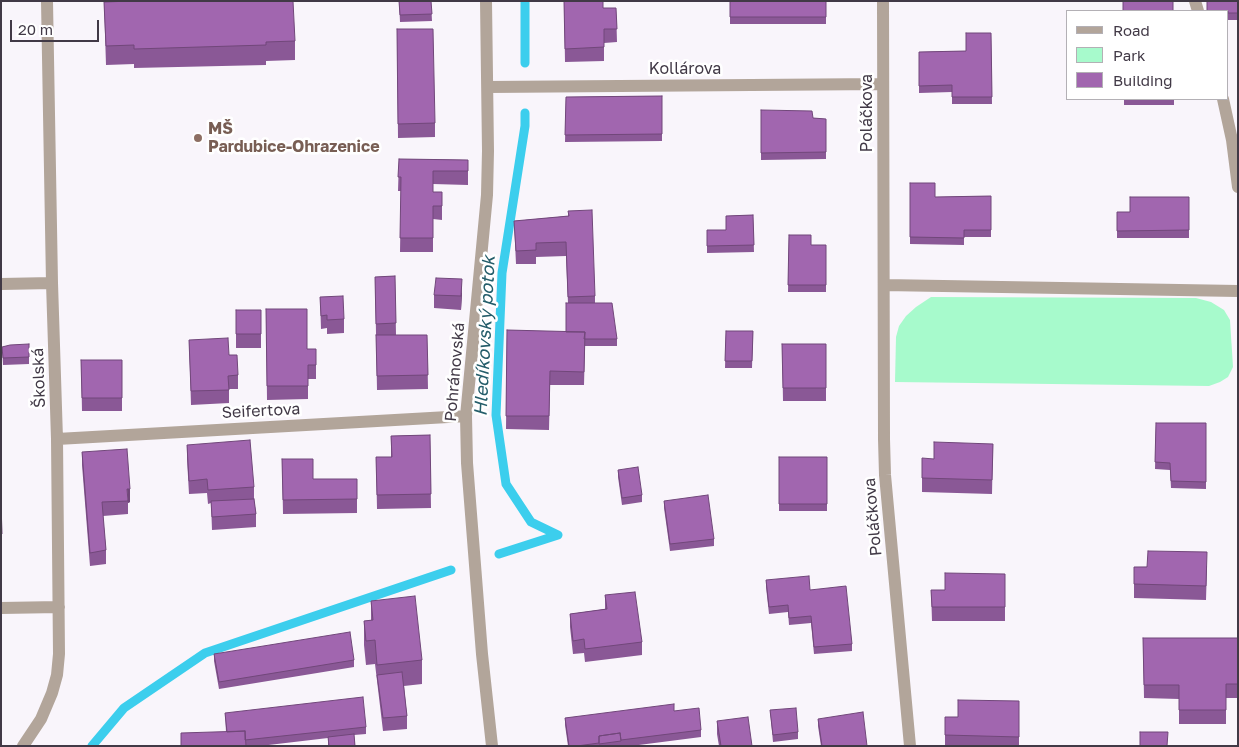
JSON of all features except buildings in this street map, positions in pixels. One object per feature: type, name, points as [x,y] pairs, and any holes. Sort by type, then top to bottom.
[{"type":"street","name":"Školská","points":[[23,746],[40,719],[52,693],[57,675],[59,654],[57,439],[47,1]]},
{"type":"street","name":"Pohránovská","points":[[486,1],[488,87],[487,195],[466,416],[467,462],[492,746]]},
{"type":"street","name":"Poláčkova","points":[[884,1],[885,475],[910,746]]},
{"type":"street","name":"Kollárova","points":[[488,87],[884,84]]},
{"type":"street","points":[[1223,100],[1232,140],[1238,187]]},
{"type":"street","points":[[1,284],[52,283]]},
{"type":"street","points":[[884,286],[1238,292]]},
{"type":"street","name":"Seifertova","points":[[57,439],[466,416]]},
{"type":"street","points":[[1,608],[59,607]]},
{"type":"green space","points":[[931,297],[1196,298],[1211,302],[1224,310],[1230,320],[1233,367],[1228,377],[1209,386],[895,382],[896,337],[899,326],[906,316]]},
{"type":"waterway","name":"Hledíkovský potok","points":[[525,1],[525,63]]},
{"type":"waterway","name":"Hledíkovský potok","points":[[499,554],[558,535],[531,522],[506,484],[496,415],[502,273],[525,126],[525,113]]},
{"type":"waterway","name":"Hledíkovský potok","points":[[92,746],[124,708],[205,653],[451,570]]},
{"type":"place","name":"MŠ Pardubice-Ohrazenice","points":[[198,138]]}]
